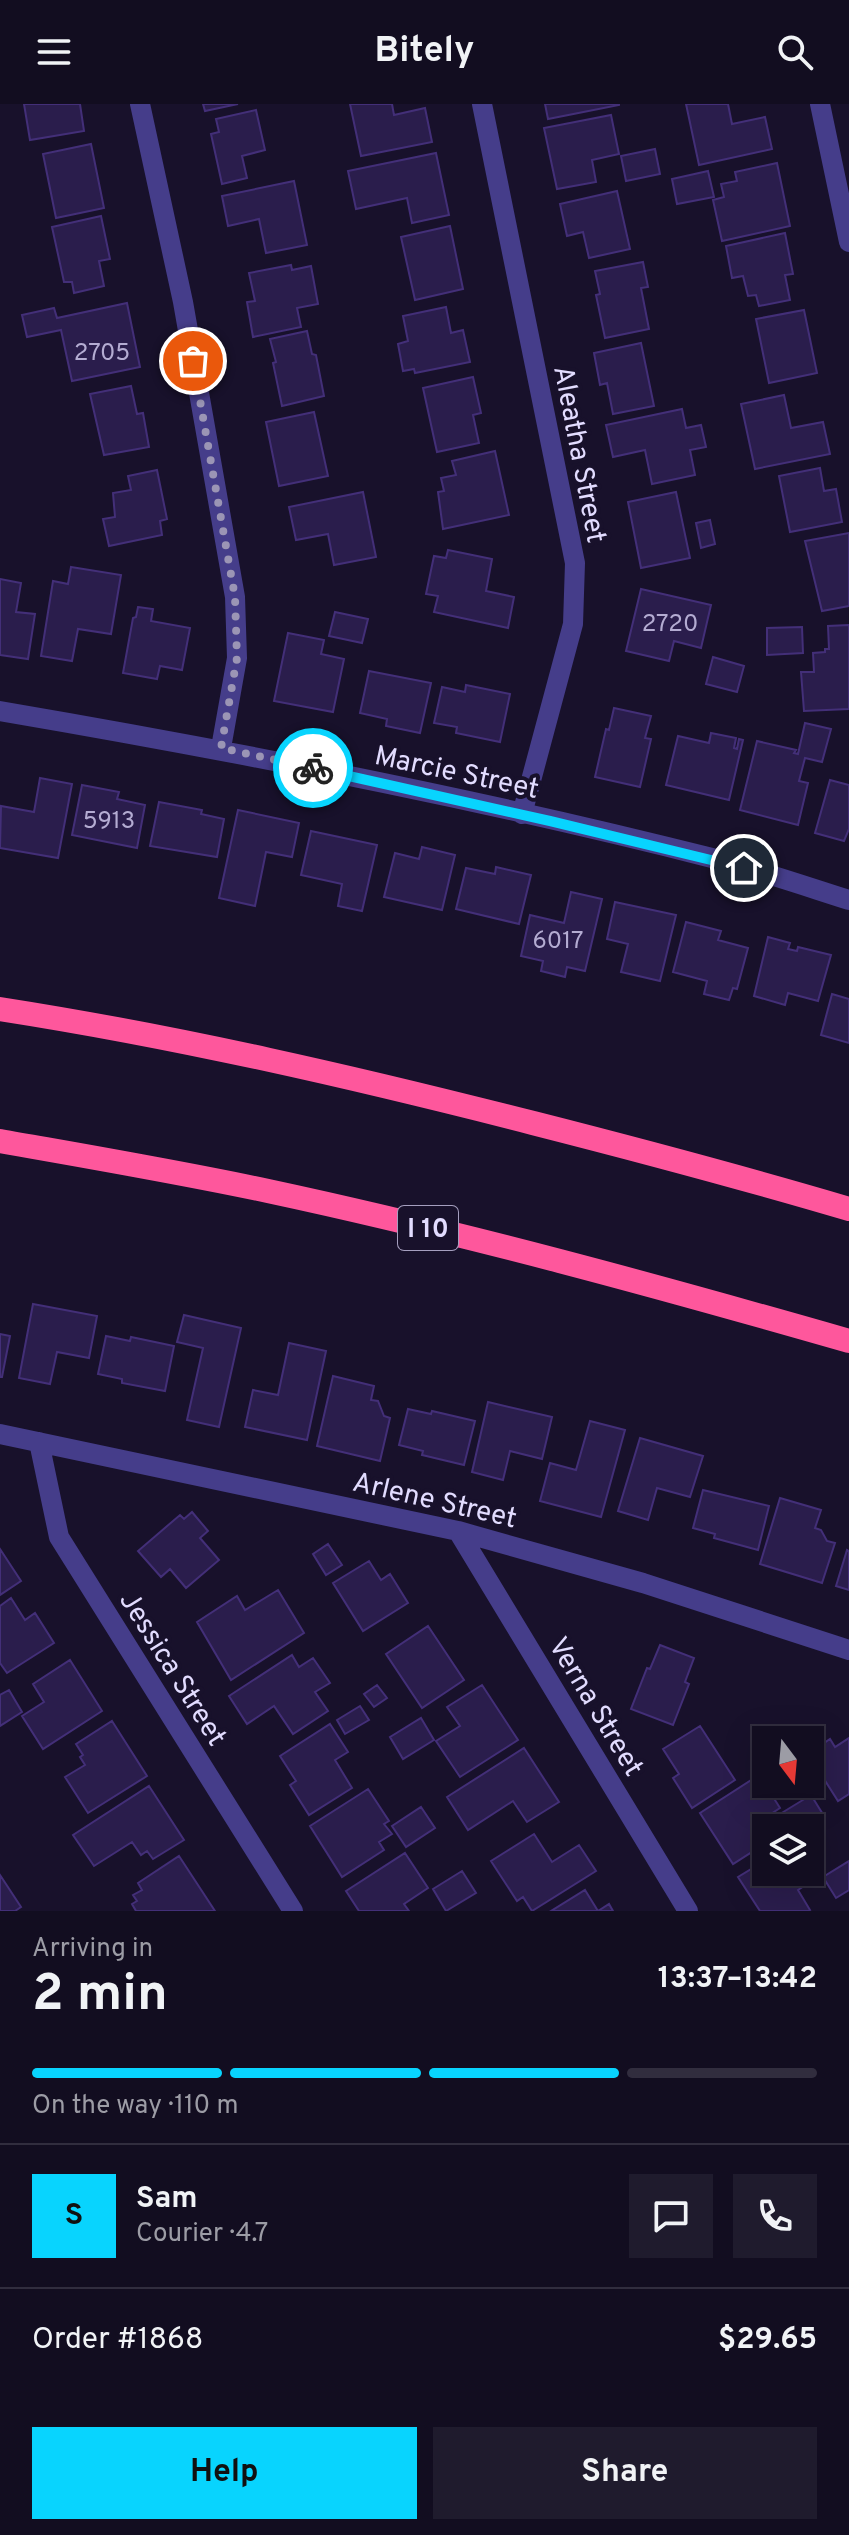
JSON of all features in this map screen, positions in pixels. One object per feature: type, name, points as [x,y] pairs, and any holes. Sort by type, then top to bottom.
[{"type":"highway","points":[[0,1009],[188,1044],[419,1094],[757,1181],[849,1209]]},
{"type":"highway","name":"I 10","points":[[0,1141],[268,1191],[426,1227],[647,1283],[849,1341]]},
{"type":"street","points":[[140,104],[183,302],[235,597],[237,658],[221,748]]},
{"type":"street","name":"Aleatha Street","points":[[482,104],[575,563],[573,624],[522,814]]},
{"type":"street","points":[[820,104],[849,242]]},
{"type":"street","name":"Marcie Street","points":[[0,711],[221,748],[522,814],[718,860],[849,900]]},
{"type":"street","name":"Arlene Street","points":[[0,1434],[458,1531],[643,1583],[849,1650]]},
{"type":"street","name":"Jessica Street","points":[[39,1442],[59,1537],[293,1911]]},
{"type":"street","name":"Verna Street","points":[[458,1531],[688,1911]]},
{"type":"building","points":[[24,104],[80,104],[84,131],[30,140]]},
{"type":"building","points":[[203,104],[238,104],[205,111]]},
{"type":"building","points":[[350,104],[392,104],[394,115],[425,108],[432,142],[361,156]]},
{"type":"building","points":[[545,104],[619,104],[619,105],[548,119]]},
{"type":"building","points":[[686,104],[728,104],[732,124],[765,117],[772,149],[699,165]]},
{"type":"building","points":[[256,110],[265,150],[242,156],[247,178],[222,184],[211,134],[219,132],[216,119]]},
{"type":"building","points":[[611,115],[619,154],[592,160],[596,182],[557,189],[544,128]]},
{"type":"building","points":[[91,144],[104,208],[56,218],[43,154]]},
{"type":"building","points":[[655,149],[660,174],[626,181],[621,156]]},
{"type":"building","points":[[436,153],[449,215],[412,223],[407,198],[356,209],[348,171]]},
{"type":"building","points":[[777,163],[790,226],[722,241],[713,200],[724,197],[721,184],[737,181],[735,172]]},
{"type":"building","points":[[708,171],[714,197],[677,204],[672,179]]},
{"type":"building","points":[[294,181],[307,245],[266,253],[259,219],[228,226],[222,196]]},
{"type":"building","points":[[617,191],[630,249],[589,258],[583,232],[567,236],[560,204]]},
{"type":"building","points":[[101,216],[110,259],[99,261],[104,286],[74,293],[72,282],[64,282],[52,227]]},
{"type":"building","points":[[450,226],[463,289],[415,300],[401,237]]},
{"type":"building","points":[[785,233],[793,274],[785,275],[790,300],[759,306],[756,295],[748,296],[743,276],[732,278],[726,246]]},
{"type":"building","points":[[643,262],[648,287],[641,288],[649,329],[605,338],[596,295],[600,294],[595,271]]},
{"type":"building","points":[[291,265],[292,270],[311,266],[318,304],[297,308],[301,327],[253,337],[247,302],[255,301],[249,273]]},
{"type":"building","points":[[127,303],[140,367],[72,381],[61,330],[27,337],[22,315],[54,308],[57,318]]},
{"type":"building","points":[[446,307],[451,333],[463,330],[470,362],[415,373],[414,369],[403,371],[398,344],[408,341],[403,316]]},
{"type":"building","points":[[804,310],[817,373],[769,383],[756,319]]},
{"type":"building","points":[[307,331],[312,354],[316,355],[324,396],[282,406],[270,339]]},
{"type":"building","points":[[641,343],[654,406],[613,414],[607,383],[600,385],[594,353]]},
{"type":"building","points":[[473,377],[481,413],[473,415],[479,443],[437,452],[423,388]]},
{"type":"building","points":[[131,386],[137,414],[143,413],[149,447],[104,455],[90,394]]},
{"type":"building","points":[[784,395],[791,428],[823,422],[830,454],[755,469],[741,404]]},
{"type":"building","points":[[682,409],[686,428],[701,425],[706,447],[690,450],[695,475],[652,484],[645,450],[613,457],[606,425]]},
{"type":"building","points":[[314,412],[328,476],[279,486],[266,422]]},
{"type":"building","points":[[495,451],[509,515],[443,529],[438,492],[444,491],[441,478],[456,475],[452,461]]},
{"type":"building","points":[[820,468],[824,491],[836,489],[842,522],[790,532],[779,476]]},
{"type":"building","points":[[157,470],[167,519],[160,521],[162,535],[109,546],[103,519],[115,517],[113,493],[131,490],[128,476]]},
{"type":"building","points":[[363,492],[376,557],[334,565],[328,534],[296,540],[289,507]]},
{"type":"building","points":[[676,492],[690,558],[641,568],[628,502]]},
{"type":"building","points":[[710,520],[715,544],[701,548],[696,523]]},
{"type":"building","points":[[849,533],[849,606],[822,611],[805,541]]},
{"type":"building","points":[[448,550],[492,559],[486,591],[514,597],[508,628],[434,612],[438,596],[426,594],[434,556],[446,558]]},
{"type":"building","points":[[71,567],[121,575],[111,634],[78,629],[72,661],[41,656],[53,581],[68,584]]},
{"type":"building","points":[[0,579],[21,583],[16,612],[35,614],[28,659],[0,655]]},
{"type":"building","points":[[641,589],[711,605],[701,648],[674,641],[669,661],[626,651]]},
{"type":"building","points":[[138,607],[153,609],[151,621],[190,628],[182,670],[160,666],[157,679],[123,673],[133,618]]},
{"type":"building","points":[[335,612],[368,619],[362,643],[329,636]]},
{"type":"building","points":[[849,625],[849,709],[804,711],[801,672],[814,672],[813,653],[829,649],[828,626]]},
{"type":"building","points":[[802,627],[803,653],[767,655],[767,628]]},
{"type":"building","points":[[288,633],[324,640],[321,654],[344,659],[333,712],[274,701]]},
{"type":"building","points":[[713,657],[744,666],[737,692],[706,684]]},
{"type":"building","points":[[369,671],[431,683],[420,733],[386,726],[387,719],[360,713]]},
{"type":"building","points":[[466,685],[510,694],[500,742],[456,733],[457,727],[434,723],[442,687],[465,692]]},
{"type":"building","points":[[614,708],[651,716],[645,738],[651,739],[640,787],[595,777]]},
{"type":"building","points":[[805,723],[831,729],[822,762],[805,758],[799,781],[808,783],[798,825],[740,810],[757,741],[796,750],[794,753],[798,754]]},
{"type":"building","points":[[711,733],[736,738],[734,748],[737,749],[739,739],[743,740],[729,800],[666,785],[678,736],[709,743]]},
{"type":"building","points":[[40,778],[72,784],[58,858],[0,848],[1,806],[34,812]]},
{"type":"building","points":[[830,780],[849,785],[849,829],[844,841],[815,833]]},
{"type":"building","points":[[82,785],[119,792],[117,799],[145,805],[137,848],[72,835]]},
{"type":"building","points":[[159,802],[202,810],[201,814],[224,819],[217,857],[150,846]]},
{"type":"building","points":[[238,810],[299,823],[292,857],[266,852],[255,906],[219,898]]},
{"type":"building","points":[[311,831],[377,845],[362,911],[338,906],[342,884],[301,875]]},
{"type":"building","points":[[422,847],[455,855],[442,910],[384,897],[395,853],[419,859]]},
{"type":"building","points":[[496,867],[531,875],[519,924],[456,909],[466,868],[495,874]]},
{"type":"building","points":[[571,892],[602,899],[585,971],[567,967],[565,977],[541,971],[543,961],[521,956],[530,915],[564,923]]},
{"type":"building","points":[[615,902],[676,915],[660,981],[621,972],[628,944],[607,939]]},
{"type":"building","points":[[686,922],[721,931],[718,940],[748,948],[737,989],[733,988],[729,1000],[704,994],[707,981],[673,972]]},
{"type":"building","points":[[768,937],[790,943],[788,949],[797,951],[798,947],[831,955],[818,1001],[788,993],[785,1005],[754,996]]},
{"type":"building","points":[[832,994],[849,999],[849,1043],[821,1035]]},
{"type":"building","points":[[33,1304],[97,1316],[89,1358],[57,1352],[50,1384],[19,1378]]},
{"type":"building","points":[[184,1315],[241,1328],[219,1427],[187,1420],[203,1348],[177,1342]]},
{"type":"building","points":[[0,1334],[10,1336],[2,1377],[0,1377]]},
{"type":"building","points":[[106,1336],[130,1341],[131,1337],[174,1346],[165,1391],[122,1383],[122,1379],[98,1374]]},
{"type":"building","points":[[289,1343],[326,1351],[307,1440],[245,1427],[253,1390],[278,1395]]},
{"type":"building","points":[[333,1376],[374,1386],[371,1400],[378,1401],[384,1416],[390,1418],[380,1461],[317,1446]]},
{"type":"building","points":[[488,1402],[552,1417],[542,1459],[510,1451],[503,1480],[472,1472]]},
{"type":"building","points":[[408,1409],[475,1421],[464,1465],[422,1455],[423,1451],[399,1445]]},
{"type":"building","points":[[590,1421],[625,1430],[601,1517],[540,1501],[550,1463],[576,1470]]},
{"type":"building","points":[[640,1438],[703,1456],[690,1497],[657,1488],[648,1520],[618,1511]]},
{"type":"building","points":[[703,1490],[769,1506],[758,1550],[714,1538],[715,1534],[693,1528]]},
{"type":"building","points":[[780,1498],[821,1510],[815,1528],[821,1530],[827,1541],[835,1543],[822,1583],[760,1564]]},
{"type":"building","points":[[192,1512],[208,1531],[200,1538],[219,1560],[186,1588],[170,1569],[161,1577],[138,1551],[180,1515],[184,1519]]},
{"type":"building","points":[[328,1544],[342,1565],[326,1575],[313,1554]]},
{"type":"building","points":[[0,1549],[21,1581],[0,1595]]},
{"type":"building","points":[[849,1551],[849,1590],[836,1586]]},
{"type":"building","points":[[369,1561],[381,1580],[390,1574],[408,1603],[363,1631],[333,1583]]},
{"type":"building","points":[[278,1590],[304,1633],[231,1680],[197,1622],[237,1596],[245,1610]]},
{"type":"building","points":[[11,1598],[25,1620],[35,1613],[54,1643],[7,1673],[0,1663],[0,1606]]},
{"type":"building","points":[[428,1626],[464,1680],[422,1708],[386,1654]]},
{"type":"building","points":[[660,1645],[694,1658],[685,1682],[689,1684],[673,1725],[631,1709]]},
{"type":"building","points":[[292,1655],[299,1667],[313,1658],[330,1683],[315,1692],[328,1711],[293,1734],[274,1706],[247,1724],[229,1696]]},
{"type":"building","points":[[70,1660],[102,1711],[43,1749],[22,1716],[44,1702],[33,1684]]},
{"type":"building","points":[[377,1685],[387,1698],[374,1707],[364,1694]]},
{"type":"building","points":[[482,1685],[518,1740],[460,1777],[436,1741],[460,1726],[447,1707]]},
{"type":"building","points":[[9,1690],[22,1712],[0,1726],[0,1695]]},
{"type":"building","points":[[360,1706],[369,1720],[345,1734],[337,1720]]},
{"type":"building","points":[[421,1718],[434,1740],[403,1759],[390,1737]]},
{"type":"building","points":[[112,1721],[147,1776],[88,1813],[65,1777],[85,1765],[76,1744]]},
{"type":"building","points":[[330,1724],[348,1752],[335,1760],[352,1788],[309,1815],[290,1785],[296,1781],[280,1756]]},
{"type":"building","points":[[700,1726],[735,1780],[692,1808],[673,1778],[679,1774],[663,1749]]},
{"type":"building","points":[[849,1738],[849,1794],[838,1801],[824,1779],[824,1743],[830,1739],[835,1747]]},
{"type":"building","points":[[524,1748],[559,1802],[527,1822],[513,1801],[468,1830],[447,1797]]},
{"type":"building","points":[[752,1780],[752,1798],[774,1798],[780,1808],[771,1814],[752,1814],[752,1852],[733,1864],[700,1813]]},
{"type":"building","points":[[149,1786],[184,1840],[153,1859],[147,1851],[141,1855],[132,1842],[94,1866],[73,1835]]},
{"type":"building","points":[[368,1789],[389,1821],[384,1824],[392,1834],[379,1842],[384,1850],[342,1877],[310,1826]]},
{"type":"building","points":[[806,1798],[813,1798],[823,1814],[780,1814]]},
{"type":"building","points":[[421,1807],[435,1828],[406,1847],[392,1826]]},
{"type":"building","points":[[534,1834],[552,1862],[579,1845],[596,1871],[532,1911],[523,1897],[517,1901],[491,1861]]},
{"type":"building","points":[[405,1853],[428,1888],[404,1904],[409,1911],[359,1911],[346,1891]]},
{"type":"building","points":[[179,1856],[215,1911],[136,1911],[132,1904],[137,1901],[133,1895],[142,1890],[138,1883]]},
{"type":"building","points":[[849,1861],[849,1890],[836,1898],[824,1876]]},
{"type":"building","points":[[752,1868],[752,1886],[804,1886],[798,1890],[810,1910],[760,1911],[738,1877]]},
{"type":"building","points":[[462,1871],[476,1893],[446,1911],[433,1889]]},
{"type":"building","points":[[0,1875],[21,1907],[15,1911],[0,1911]]},
{"type":"building","points":[[585,1890],[598,1911],[551,1911]]},
{"type":"building","points":[[609,1904],[613,1911],[598,1911]]},
{"type":"way so far","points":[[193,361],[235,597],[237,658],[221,748],[313,768]]},
{"type":"route","points":[[313,768],[744,868]]}]
